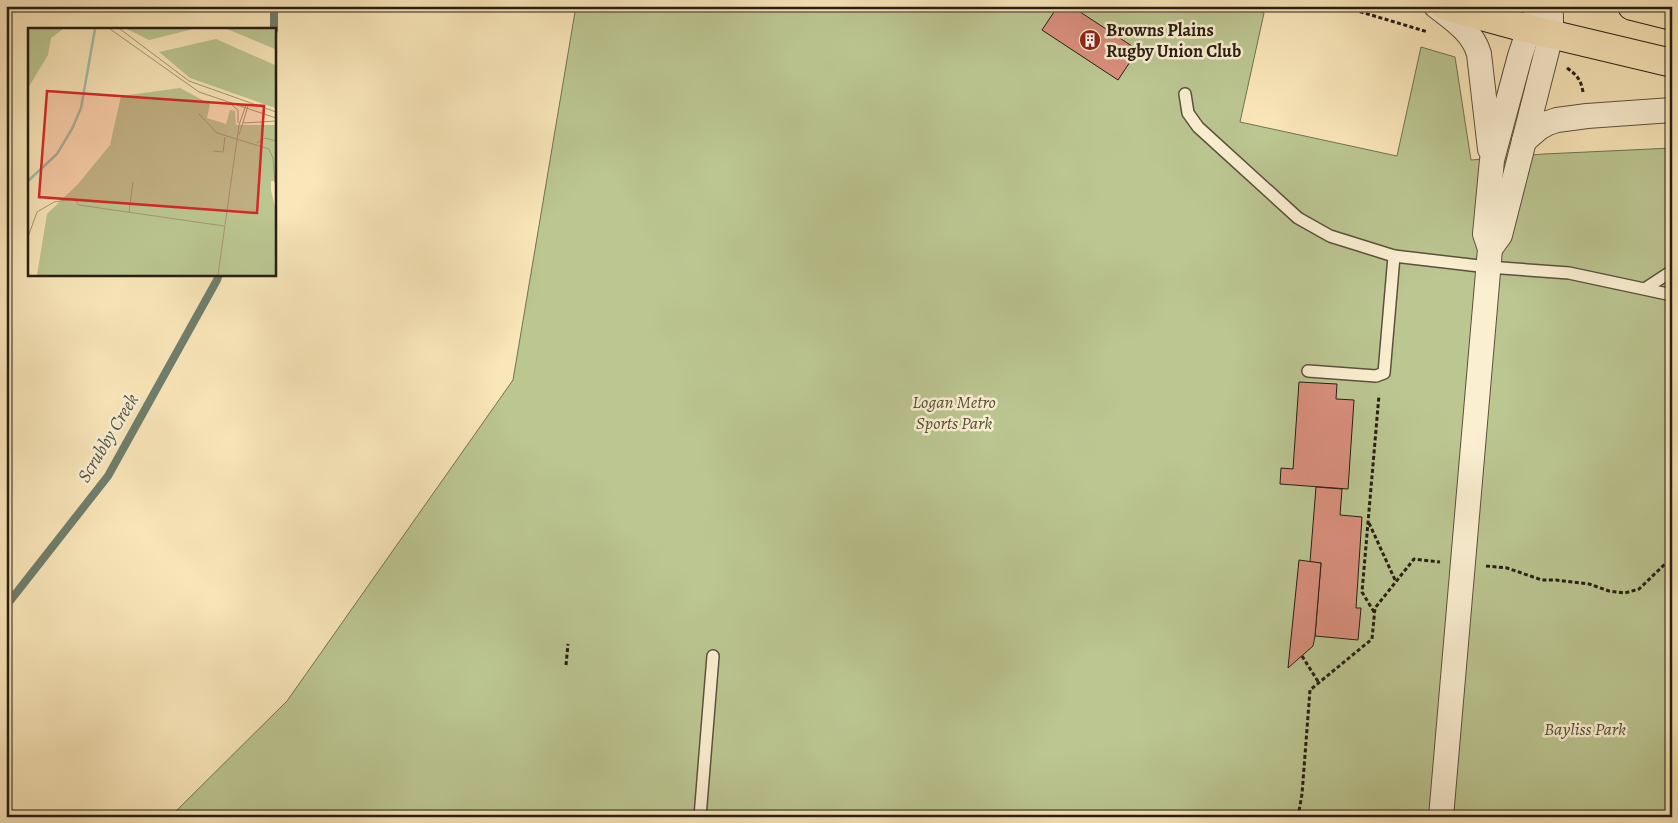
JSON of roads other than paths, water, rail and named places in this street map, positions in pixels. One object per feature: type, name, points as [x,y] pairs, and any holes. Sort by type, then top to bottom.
[{"type":"main road","points":[[1445,6],[1540,24],[1672,63]]},
{"type":"main road","points":[[1632,6],[1672,16]]},
{"type":"street","points":[[1436,6],[1460,24],[1477,45],[1492,160],[1485,234],[1489,258],[1441,817]]},
{"type":"street","points":[[1492,160],[1540,24],[1550,6]]},
{"type":"street","points":[[1489,258],[1500,235],[1524,141],[1540,24]]},
{"type":"street","points":[[1524,141],[1539,128],[1557,120],[1672,110]]},
{"type":"lane","points":[[1184,94],[1188,113],[1198,127],[1298,218],[1330,236],[1394,256],[1489,258],[1646,288],[1672,295]]},
{"type":"lane","points":[[1308,371],[1376,376],[1384,373],[1394,256]]},
{"type":"lane","points":[[1646,288],[1672,270]]},
{"type":"lane","points":[[700,817],[713,656]]},
{"type":"waterway","name":"Scrubby Creek","points":[[274,6],[274,28]]},
{"type":"waterway","name":"Scrubby Creek","points":[[6,606],[108,476],[219,275]]},
{"type":"place","name":"Browns Plains Rugby Union Club","points":[[1090,40]]},
{"type":"park label","name":"Logan Metro Sports Park","points":[[954,412]]},
{"type":"park label","name":"Bayliss Park","points":[[1585,729]]}]
